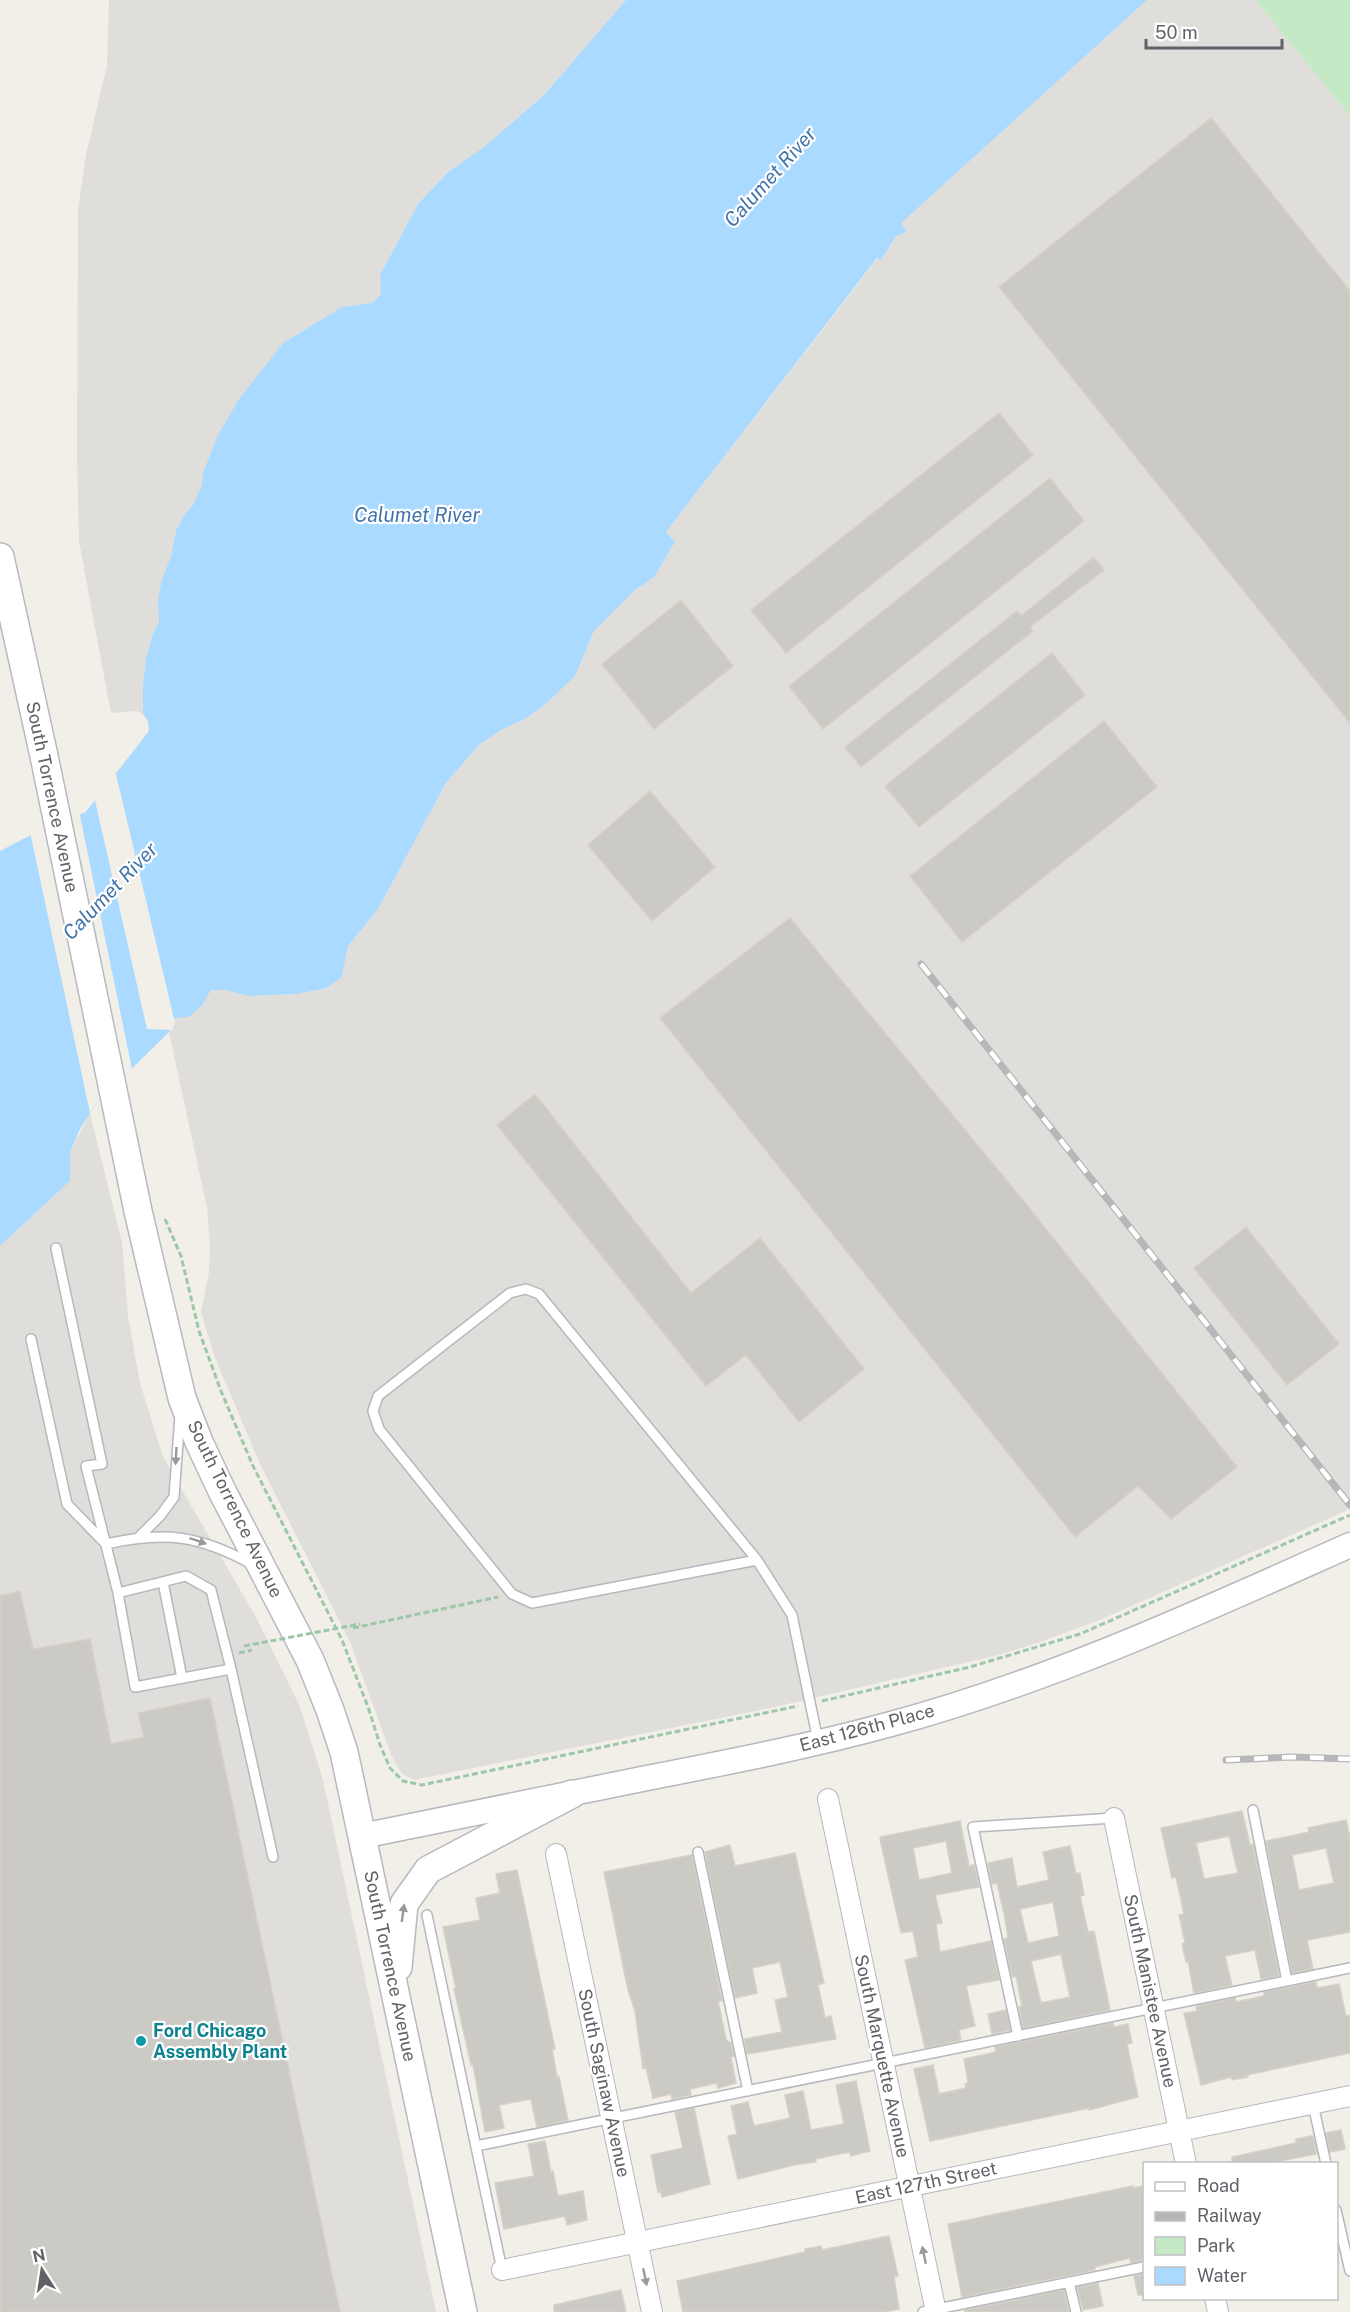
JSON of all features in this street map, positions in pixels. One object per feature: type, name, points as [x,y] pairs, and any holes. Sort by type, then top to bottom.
[{"type":"main road","name":"South Torrence Avenue","points":[[0,557],[148,1255],[182,1398],[222,1491],[305,1651],[330,1710],[344,1752],[463,2312]]},
{"type":"main road","points":[[395,1992],[404,1904],[428,1870],[572,1794]]},
{"type":"street","name":"East 126th Place","points":[[362,1836],[819,1743],[892,1724],[1075,1664],[1150,1634],[1350,1545]]},
{"type":"street","name":"South Marquette Avenue","points":[[828,1799],[909,2187],[931,2311]]},
{"type":"street","name":"South Manistee Avenue","points":[[1114,1818],[1186,2162]]},
{"type":"street","name":"South Saginaw Avenue","points":[[556,1854],[652,2312]]},
{"type":"street","name":"East 127th Street","points":[[502,2270],[1350,2096]]},
{"type":"lane","points":[[56,1248],[102,1464],[86,1466],[118,1593],[135,1687],[231,1669]]},
{"type":"lane","points":[[757,1560],[532,1603],[512,1594],[379,1429],[373,1411],[378,1396],[510,1293],[526,1288],[539,1294],[757,1560],[792,1615],[819,1743]]},
{"type":"lane","points":[[31,1339],[67,1504],[106,1544]]},
{"type":"lane","points":[[140,1536],[160,1516],[174,1497],[182,1398]]},
{"type":"lane","points":[[106,1544],[140,1536],[190,1538],[242,1559],[265,1572]]},
{"type":"lane","points":[[118,1593],[186,1576],[211,1590],[273,1857]]},
{"type":"lane","points":[[163,1582],[182,1678]]},
{"type":"lane","points":[[1253,1810],[1287,1981]]},
{"type":"lane","points":[[1018,2036],[973,1827],[1114,1818]]},
{"type":"lane","points":[[698,1852],[748,2091]]},
{"type":"lane","points":[[427,1915],[502,2270]]},
{"type":"lane","points":[[476,2146],[1350,1968]]},
{"type":"lane","points":[[1313,2104],[1326,2162]]},
{"type":"lane","points":[[1338,2219],[1350,2271]]},
{"type":"lane","points":[[931,2311],[1143,2267]]},
{"type":"lane","points":[[1069,2282],[1076,2312]]},
{"type":"path","points":[[162,1213],[181,1256],[199,1331],[221,1391],[253,1466],[342,1641],[390,1768],[403,1781],[422,1785],[810,1704],[969,1667],[1080,1634],[1350,1515]]},
{"type":"path","points":[[354,1629],[512,1594]]},
{"type":"path","points":[[244,1646],[360,1624]]},
{"type":"shaded area","points":[[109,0],[626,0],[544,95],[484,147],[448,172],[418,204],[380,275],[381,294],[372,303],[342,307],[283,343],[203,473],[202,485],[193,505],[176,530],[158,600],[159,623],[153,633],[146,658],[143,714],[137,711],[111,713],[79,541],[78,209],[86,155],[107,65]]},
{"type":"shaded area","points":[[1147,0],[1255,0],[1350,116],[1350,1509],[1102,1619],[999,1655],[770,1708],[414,1780],[402,1774],[392,1757],[350,1642],[260,1464],[215,1358],[201,1312],[209,1272],[210,1245],[207,1208],[169,1032],[173,1018],[203,1004],[211,990],[226,990],[249,996],[297,994],[327,988],[342,977],[348,946],[378,909],[446,783],[479,745],[501,730],[525,719],[548,702],[575,676],[594,631],[635,590],[654,577],[675,542],[666,532],[878,258],[881,260],[896,236],[906,231],[900,223]]},
{"type":"shaded area","name":"Ford Chicago Assembly Plant","points":[[90,1113],[122,1242],[128,1316],[140,1383],[163,1457],[257,1619],[300,1707],[323,1780],[436,2312],[0,2312],[0,1246],[70,1181],[70,1152]]},
{"type":"green space","points":[[1255,0],[1350,0],[1350,116]]},
{"type":"water","name":"Calumet River","points":[[626,0],[1147,0],[901,223],[907,232],[896,236],[881,260],[877,258],[666,532],[675,542],[654,577],[635,590],[594,631],[575,676],[548,702],[525,719],[501,730],[479,745],[446,783],[378,909],[348,946],[342,977],[327,988],[297,994],[249,996],[226,990],[211,990],[203,1004],[189,1017],[174,1018],[169,1032],[96,1104],[80,1129],[70,1152],[70,1181],[0,1246],[0,851],[66,817],[85,813],[149,731],[148,721],[143,714],[143,684],[146,658],[153,633],[159,623],[158,600],[162,580],[171,556],[176,530],[193,505],[218,435],[239,399],[283,343],[342,307],[372,303],[381,294],[380,275],[418,204],[448,172],[484,147],[544,95]]},
{"type":"pier","points":[[115,770],[175,1023],[172,1030],[147,1029],[94,796]]},
{"type":"pier","points":[[79,811],[132,1069],[96,1104],[90,1113],[30,832],[65,814]]},
{"type":"building","points":[[1211,118],[1350,291],[1350,723],[999,287]]},
{"type":"building","points":[[999,413],[1033,455],[786,653],[751,610]]},
{"type":"building","points":[[1050,478],[1084,521],[823,729],[789,686]]},
{"type":"building","points":[[1094,557],[1104,570],[1030,627],[1033,631],[861,767],[845,747],[1017,611],[1021,616]]},
{"type":"building","points":[[681,600],[733,666],[654,729],[602,664]]},
{"type":"building","points":[[1052,653],[1085,695],[919,827],[885,786]]},
{"type":"building","points":[[1104,721],[1157,787],[962,942],[910,876]]},
{"type":"building","points":[[650,791],[715,867],[652,921],[588,845]]},
{"type":"building","points":[[790,918],[1018,1194],[1237,1467],[1171,1519],[1138,1486],[1075,1537],[660,1018]]},
{"type":"building","points":[[535,1094],[691,1293],[760,1238],[864,1369],[799,1422],[746,1355],[706,1386],[497,1125]]},
{"type":"building","points":[[1246,1227],[1339,1344],[1287,1385],[1194,1268]]},
{"type":"building","name":"Ford Chicago Assembly Plant","points":[[20,1591],[33,1649],[90,1639],[111,1744],[144,1737],[138,1713],[210,1698],[340,2312],[0,2312],[0,1596]]},
{"type":"building","points":[[1242,1811],[1250,1845],[1253,1844],[1279,1976],[1261,1979],[1255,1950],[1225,1956],[1232,1985],[1194,1993],[1182,1944],[1185,1942],[1179,1915],[1184,1914],[1176,1877],[1172,1878],[1161,1828]],"holes":[[[1229,1836],[1238,1873],[1204,1879],[1196,1843]]]},
{"type":"building","points":[[1346,1820],[1350,1838],[1350,1932],[1307,1940],[1313,1969],[1292,1973],[1266,1841],[1309,1832],[1308,1828]],"holes":[[[1326,1848],[1334,1883],[1299,1890],[1292,1855]]]},
{"type":"building","points":[[960,1821],[969,1866],[974,1865],[979,1887],[935,1895],[942,1923],[936,1924],[940,1952],[991,1941],[999,1980],[966,1986],[975,2026],[959,2030],[961,2040],[925,2048],[905,1960],[918,1957],[913,1931],[901,1933],[881,1837]],"holes":[[[946,1841],[952,1873],[919,1880],[913,1848]]]},
{"type":"building","points":[[730,1845],[735,1866],[795,1853],[824,1983],[818,1985],[825,2018],[831,2016],[836,2039],[747,2054],[744,2039],[782,2032],[775,2000],[788,1997],[780,1962],[752,1968],[757,1993],[735,1998],[705,1852]]},
{"type":"building","points":[[1070,1846],[1076,1874],[1080,1873],[1084,1895],[1080,1896],[1088,1932],[1094,1931],[1110,2010],[1023,2028],[1019,2007],[1022,2006],[1016,1976],[1012,1977],[1004,1939],[1008,1938],[1005,1918],[997,1883],[992,1884],[988,1863],[1012,1858],[1017,1887],[1049,1880],[1043,1852]],"holes":[[[1053,1902],[1059,1936],[1028,1943],[1020,1909]],[[1061,1954],[1070,1997],[1041,2003],[1031,1961]]]},
{"type":"building","points":[[692,1855],[722,2001],[718,2001],[726,2039],[731,2042],[734,2056],[731,2057],[736,2083],[718,2088],[717,2083],[690,2089],[691,2095],[672,2099],[671,2094],[653,2098],[646,2067],[643,2068],[635,2011],[628,1990],[604,1872]]},
{"type":"building","points":[[517,1870],[555,2049],[552,2049],[557,2077],[559,2077],[568,2120],[537,2127],[531,2099],[499,2105],[504,2128],[485,2132],[473,2064],[471,2065],[454,1989],[456,1989],[443,1927],[480,1920],[476,1898],[500,1893],[496,1874]]},
{"type":"building","points":[[1316,1982],[1317,1988],[1339,1984],[1346,2016],[1350,2015],[1350,2053],[1247,2075],[1248,2077],[1232,2080],[1231,2077],[1201,2085],[1184,2013],[1197,2011],[1196,2006],[1235,1998],[1236,2002],[1264,1996],[1264,1992]]},
{"type":"building","points":[[1006,2010],[1010,2030],[992,2034],[988,2014]]},
{"type":"building","points":[[1113,2023],[1114,2027],[1128,2024],[1132,2043],[1127,2044],[1138,2097],[1089,2110],[1089,2108],[930,2141],[914,2069],[933,2065],[939,2094],[966,2088],[965,2084],[968,2083],[964,2059],[996,2052],[995,2047]]},
{"type":"building","points":[[856,2081],[870,2151],[851,2156],[850,2152],[815,2159],[816,2162],[738,2179],[728,2136],[737,2134],[731,2106],[748,2102],[754,2126],[790,2118],[785,2095],[803,2091],[811,2130],[844,2124],[836,2085]]},
{"type":"building","points":[[694,2108],[710,2184],[662,2197],[661,2191],[658,2192],[651,2155],[683,2148],[675,2112]]},
{"type":"building","points":[[1341,2130],[1345,2149],[1330,2152],[1326,2133]]},
{"type":"building","points":[[1313,2136],[1317,2154],[1274,2162],[1232,2162],[1232,2157],[1296,2143],[1296,2139]]},
{"type":"building","points":[[545,2141],[558,2196],[583,2191],[587,2220],[567,2225],[565,2216],[504,2229],[495,2183],[534,2176],[528,2144]]},
{"type":"building","points":[[1133,2186],[1133,2188],[1143,2186],[1143,2260],[1131,2263],[1130,2258],[1095,2267],[1095,2270],[962,2297],[948,2224]]},
{"type":"building","points":[[889,2236],[898,2276],[894,2277],[899,2309],[884,2312],[683,2312],[677,2281],[805,2252],[805,2249],[821,2246],[822,2250]]},
{"type":"building","points":[[1143,2274],[1143,2295],[1138,2295],[1134,2276]]},
{"type":"building","points":[[1098,2283],[1103,2306],[1083,2310],[1077,2287]]},
{"type":"building","points":[[621,2290],[626,2312],[554,2312],[554,2305]]},
{"type":"building","points":[[1064,2290],[1069,2312],[965,2312],[965,2310]]},
{"type":"railway","points":[[921,964],[1350,1505]]},
{"type":"railway","points":[[1226,1760],[1292,1757],[1350,1759]]},
{"type":"place","name":"Ford Chicago Assembly Plant","points":[[141,2041]]}]
